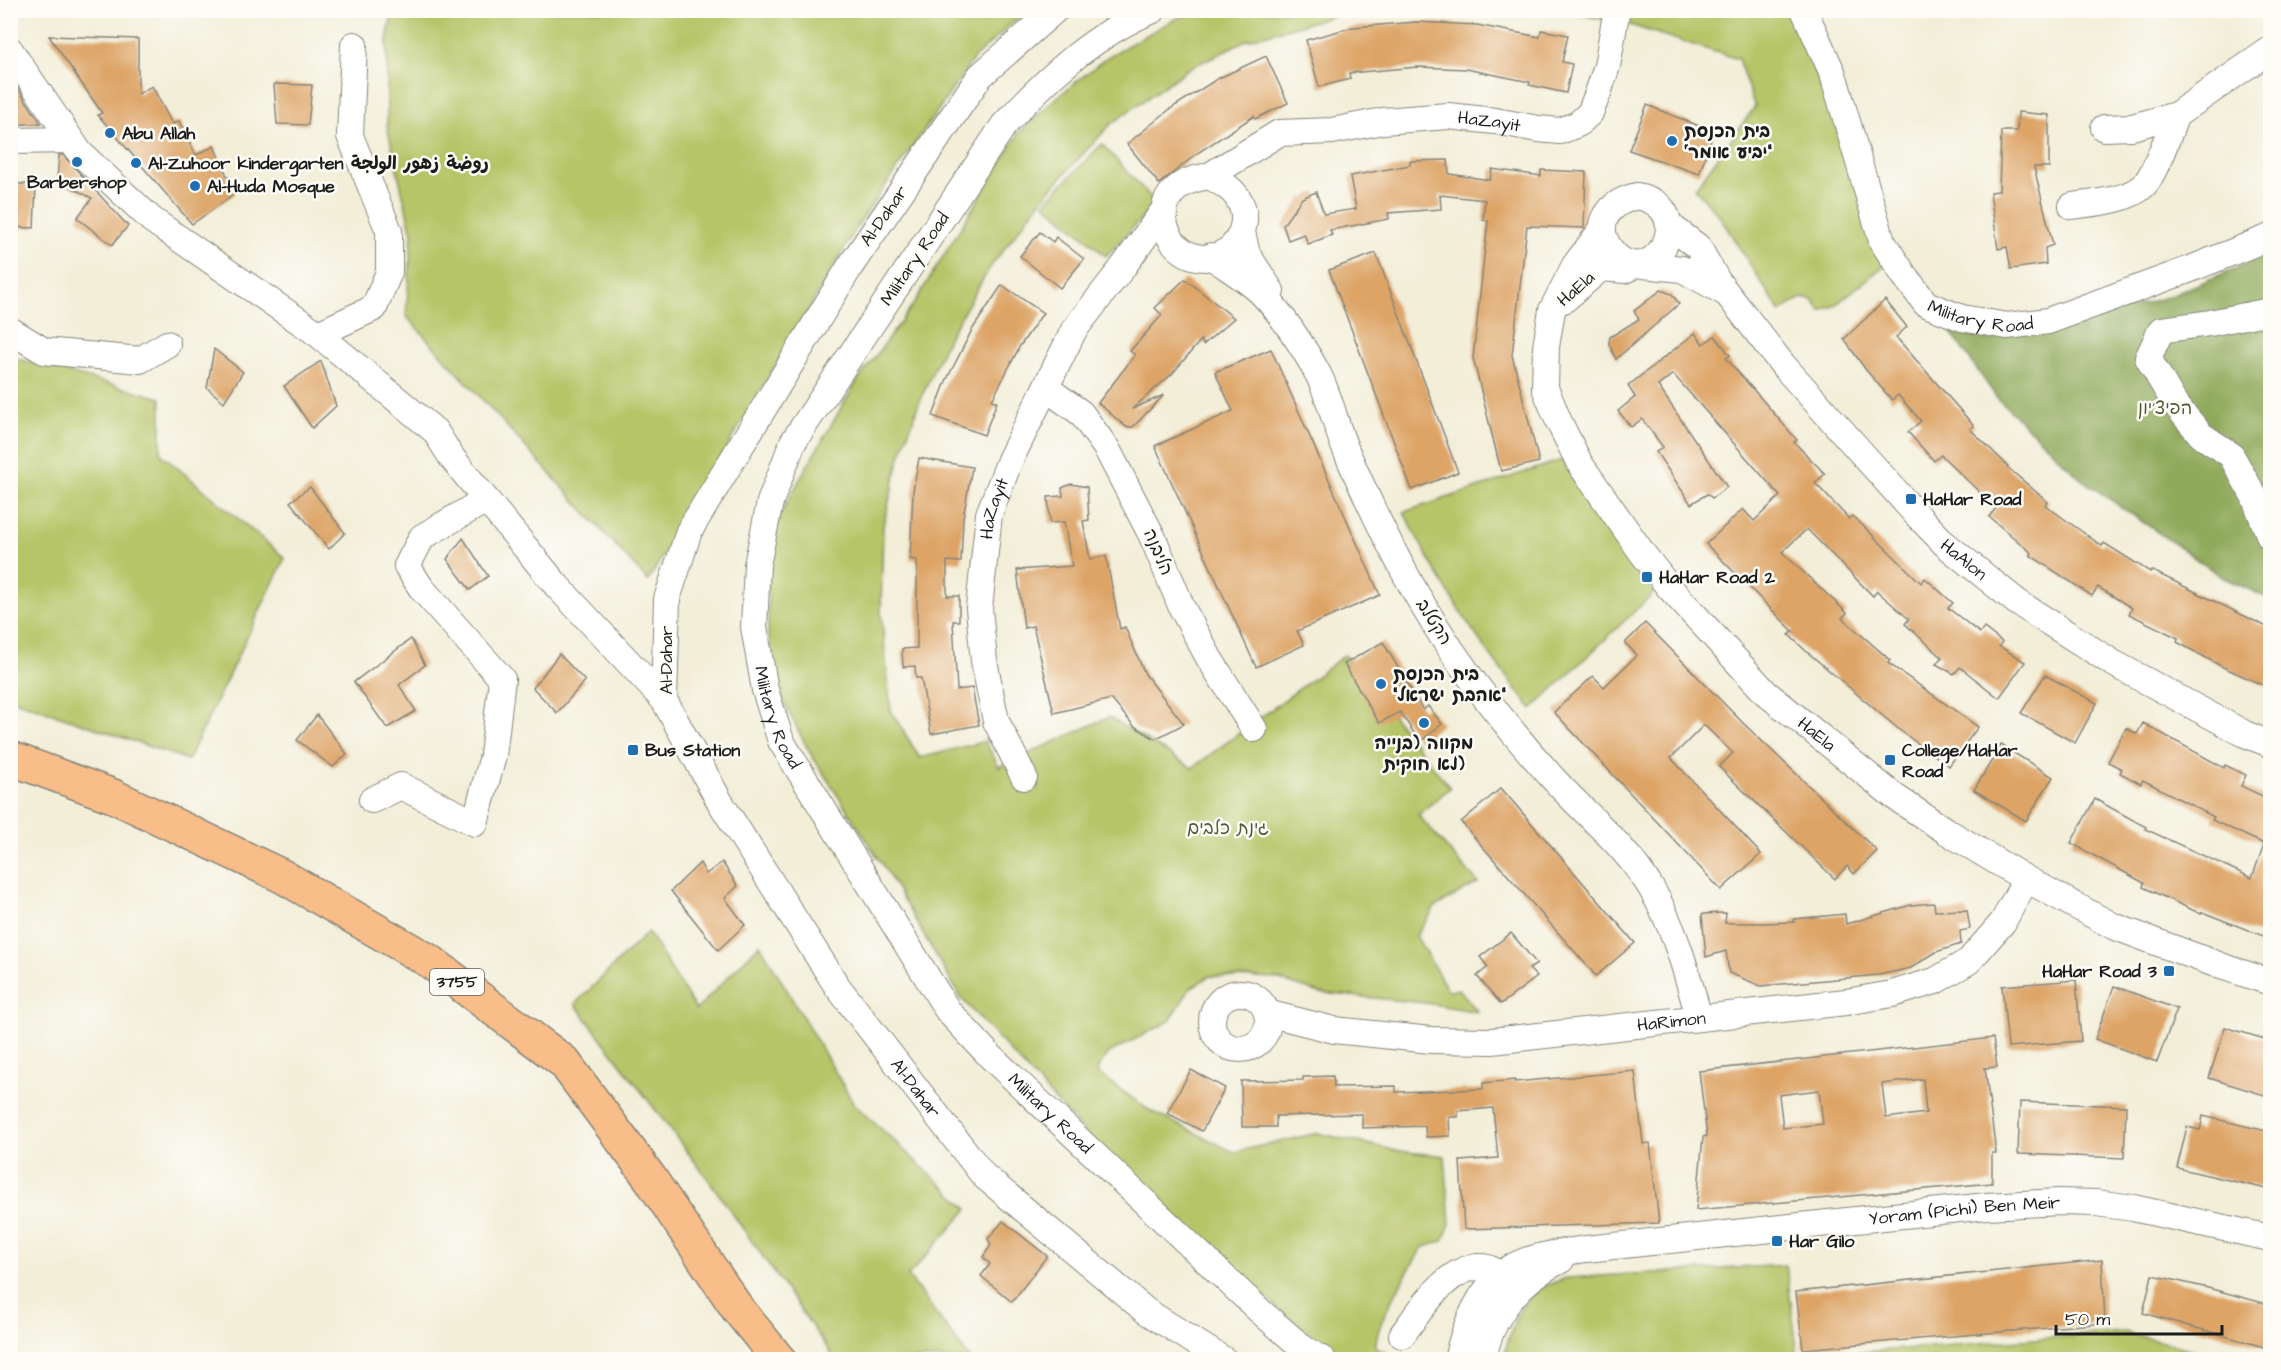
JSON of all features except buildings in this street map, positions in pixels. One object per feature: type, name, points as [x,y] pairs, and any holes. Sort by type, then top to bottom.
[{"type":"main road","name":"3755","points":[[10,758],[113,796],[282,876],[431,962],[564,1062],[650,1178],[737,1308],[779,1359]]},
{"type":"street","name":"Al-Dahar","points":[[1055,10],[980,76],[850,265],[689,531],[667,599],[664,700],[720,802],[837,986],[984,1176],[1146,1311],[1224,1359]]},
{"type":"street","name":"Military Road","points":[[1153,10],[1089,46],[1040,86],[1004,125],[793,442],[770,502],[757,565],[754,627],[765,690],[781,741],[948,1011],[989,1055],[1261,1312],[1304,1349],[1323,1359]]},
{"type":"street","name":"Military Road","points":[[1804,10],[1833,74],[1882,241],[1926,304],[1962,318],[2007,326],[2048,321],[2271,237]]},
{"type":"street","name":"HaZayit","points":[[1209,176],[1279,133],[1332,131],[1383,121],[1448,116],[1560,131],[1578,124],[1590,112],[1607,66],[1616,14]]},
{"type":"street","points":[[318,334],[374,308],[389,272],[389,231],[350,136],[354,45]]},
{"type":"street","points":[[10,50],[80,153],[152,220],[318,334],[435,431],[452,458],[557,586],[664,700]]},
{"type":"street","points":[[2104,128],[2132,127],[2176,115],[2271,50]]},
{"type":"street","points":[[2072,206],[2118,198],[2144,186],[2161,154],[2176,115]]},
{"type":"street","points":[[1123,267],[1160,252],[1176,249],[1201,256],[1223,254],[1234,245],[1242,232],[1243,187],[1251,170],[1279,133]]},
{"type":"street","points":[[10,141],[71,140]]},
{"type":"street","points":[[1201,256],[1173,245],[1166,232],[1164,210],[1172,193],[1182,184],[1209,176],[1227,185],[1237,195],[1242,205]]},
{"type":"street","points":[[1637,196],[1656,203],[1664,212],[1669,225],[1668,241],[1662,251],[1639,265],[1614,254],[1607,245],[1603,228],[1612,207],[1622,200],[1637,196]]},
{"type":"street","name":"HaZayit","points":[[1024,777],[996,721],[984,661],[979,608],[989,514],[1010,460],[1074,330],[1164,210]]},
{"type":"street","name":"HaAlon","points":[[1669,225],[1698,247],[1726,293],[1783,365],[1946,545],[2017,603],[2113,663],[2236,729],[2271,744]]},
{"type":"street","name":"HaEla","points":[[1603,228],[1575,265],[1552,310],[1546,347],[1545,388],[1559,423],[1580,464],[1668,586],[1775,700],[1895,797],[1946,831],[2026,879],[2114,926],[2271,982]]},
{"type":"street","name":"הקטלב","points":[[1242,232],[1247,254],[1278,301],[1282,319]]},
{"type":"street","name":"הקטלב","points":[[1201,256],[1258,290],[1282,319],[1318,375],[1342,440],[1369,502],[1401,567],[1429,616],[1465,672],[1527,749],[1629,857],[1651,887],[1685,963],[1699,1018]]},
{"type":"street","name":"HaAlon","points":[[1639,265],[1682,269],[1726,293]]},
{"type":"street","name":"HaEla","points":[[1552,310],[1601,268],[1625,270],[1639,265]]},
{"type":"street","points":[[2271,311],[2161,330],[2148,358],[2175,404],[2201,435],[2231,455],[2254,496],[2271,537]]},
{"type":"street","points":[[10,330],[44,351],[128,359],[140,360],[167,344]]},
{"type":"street","name":"הליבנה","points":[[1046,387],[1080,412],[1107,449],[1153,538],[1182,608],[1209,658],[1254,729]]},
{"type":"street","points":[[372,800],[401,786],[474,823],[493,756],[502,679],[422,589],[407,566],[422,537],[486,500]]},
{"type":"street","name":"HaRimon","points":[[1267,1013],[1334,1030],[1431,1040],[1492,1041],[1846,1002],[1892,994],[1935,981],[1969,961],[2003,922],[2026,879]]},
{"type":"street","name":"Yoram (Pichi) Ben Meir","points":[[1510,1283],[1527,1281],[1557,1262],[1586,1249],[1987,1206],[2059,1202],[2096,1203],[2133,1208],[2271,1238]]},
{"type":"street","points":[[1402,1335],[1435,1290],[1465,1270],[1488,1268],[1510,1283]]},
{"type":"street","points":[[1457,1359],[1466,1326],[1483,1297],[1493,1283],[1510,1283]]},
{"type":"street","points":[[1483,1359],[1485,1347],[1496,1320],[1509,1299],[1510,1283]]},
{"type":"green space","points":[[393,11],[1026,11],[975,57],[860,222],[648,581],[406,316],[412,234],[387,126],[387,39]]},
{"type":"green space","name":"גינת כלבים","points":[[1198,11],[1369,11],[1344,13],[1246,40],[1188,69],[1111,124],[1048,192],[991,266],[949,336],[920,400],[900,457],[883,526],[881,611],[891,711],[920,758],[985,741],[999,767],[1109,717],[1192,768],[1345,655],[1450,788],[1418,815],[1478,883],[1435,907],[1416,936],[1448,991],[1459,989],[1478,1012],[1426,1003],[1320,993],[1276,979],[1210,976],[1190,988],[1170,1021],[1107,1054],[1096,1072],[1149,1110],[1234,1152],[1318,1133],[1398,1151],[1445,1156],[1450,1224],[1443,1241],[1422,1248],[1393,1297],[1377,1337],[1376,1348],[1401,1359],[1350,1359],[1332,1349],[1284,1314],[1095,1144],[961,998],[884,867],[809,751],[783,701],[768,635],[768,581],[778,519],[856,383],[915,302],[1019,133],[1055,99],[1107,57],[1175,19]]},
{"type":"green space","points":[[1559,11],[1787,11],[1801,37],[1890,261],[1834,306],[1821,311],[1813,300],[1801,298],[1780,312],[1720,217],[1695,188],[1755,107],[1738,59],[1627,24]]},
{"type":"green space","points":[[1102,144],[1156,203],[1106,256],[1044,203]]},
{"type":"green space","name":"הפיצ'יון","points":[[2270,254],[2270,599],[2224,578],[2082,480],[1997,398],[1944,323],[2051,332],[2170,296]]},
{"type":"green space","points":[[11,357],[161,398],[161,454],[285,558],[188,760],[11,699]]},
{"type":"green space","points":[[1562,460],[1599,521],[1654,593],[1532,709],[1495,662],[1462,614],[1404,512]]},
{"type":"green space","points":[[648,932],[696,1010],[760,944],[854,1104],[968,1209],[908,1276],[970,1359],[835,1359],[708,1179],[575,1004]]},
{"type":"green space","points":[[1786,1265],[1798,1357],[2125,1332],[2226,1359],[1503,1360],[1516,1318],[1527,1299],[1544,1286],[1566,1278]]},
{"type":"place","name":"Abu Allah","points":[[110,133]]},
{"type":"place","name":"בית הכנסת \"יביע אומר\"","points":[[1672,141]]},
{"type":"place","name":"Barbershop","points":[[77,162]]},
{"type":"place","name":"Al-Zuhoor kindergarten روضة زهور الولجة","points":[[136,163]]},
{"type":"place","name":"Al-Huda Mosque","points":[[195,186]]},
{"type":"place","name":"HaHar Road","points":[[1911,499]]},
{"type":"place","name":"HaHar Road 2","points":[[1647,577]]},
{"type":"place","name":"בית הכנסת \"אהבת ישראל\"","points":[[1381,684]]},
{"type":"place","name":"מקווה (בנייה לא חוקית)","points":[[1424,723]]},
{"type":"place","name":"Bus Station","points":[[633,750]]},
{"type":"place","name":"College/HaHar Road","points":[[1890,760]]},
{"type":"place","name":"HaHar Road 3","points":[[2169,971]]},
{"type":"place","name":"Har Gilo","points":[[1777,1241]]}]
